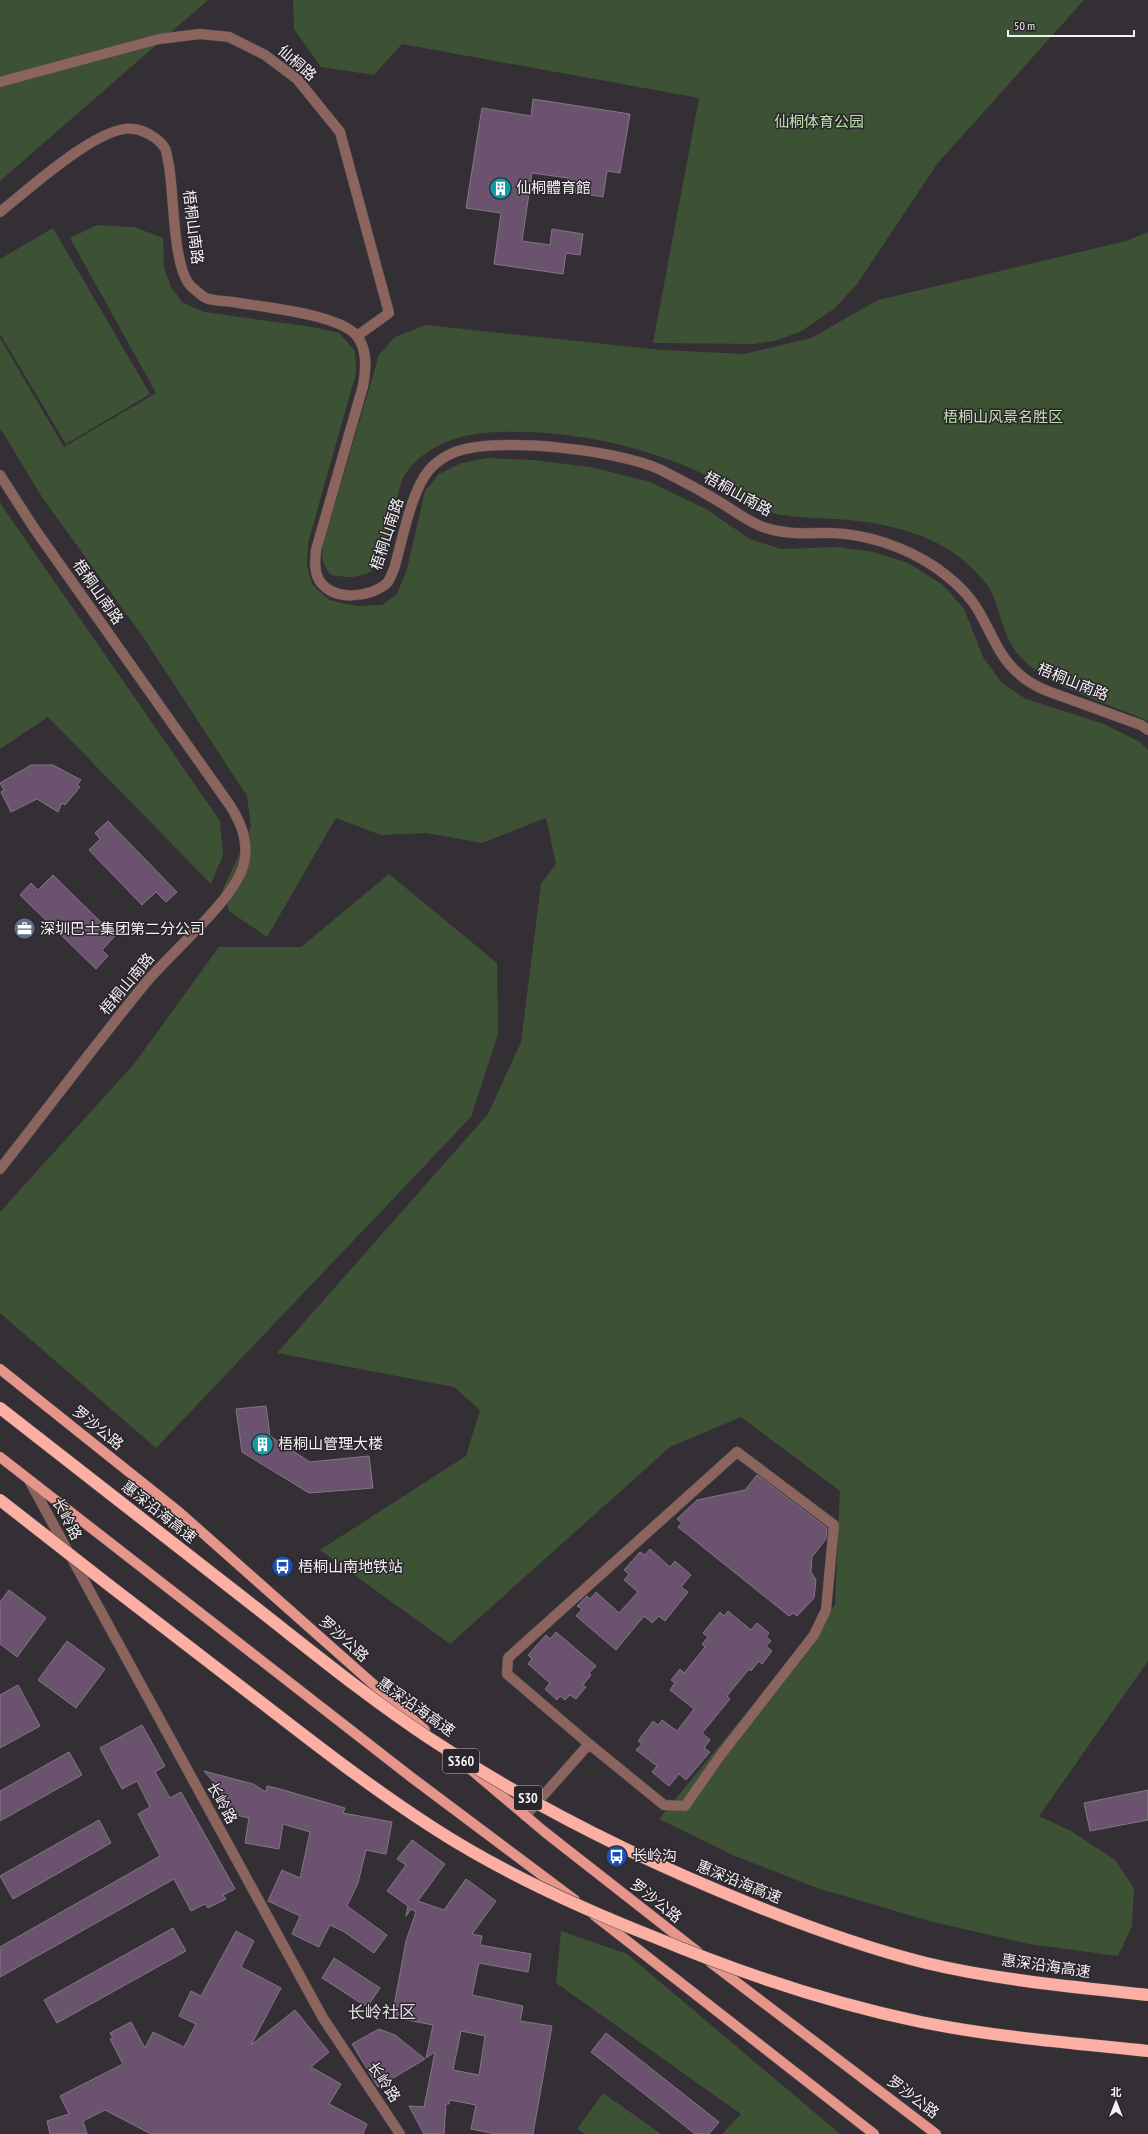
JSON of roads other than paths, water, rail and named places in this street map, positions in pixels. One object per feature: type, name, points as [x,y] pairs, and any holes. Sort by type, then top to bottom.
[{"type":"highway","name":"惠深沿海高速","points":[[0,1408],[299,1641],[428,1737],[556,1814],[630,1852],[707,1886],[851,1942],[915,1959],[1034,1982],[1148,1996]]},
{"type":"highway","points":[[0,1500],[127,1600],[310,1740],[371,1784],[433,1828],[492,1862],[552,1893],[693,1954],[762,1978],[839,2002],[921,2022],[1015,2037],[1148,2051]]},
{"type":"main road","name":"罗沙公路","points":[[0,1369],[179,1512],[366,1678],[525,1816],[647,1913],[936,2134]]},
{"type":"main road","name":"S360","points":[[0,1457],[417,1781],[625,1938],[874,2134]]},
{"type":"street","name":"仙桐路","points":[[0,82],[159,39],[200,34],[229,37],[265,55],[297,79],[340,132],[389,313],[357,336]]},
{"type":"street","name":"梧桐山南路","points":[[0,212],[89,143],[111,131],[133,128],[152,136],[165,147],[171,172],[177,249],[181,269],[190,286],[207,298],[316,316],[342,325],[357,336],[364,353],[366,369],[364,386],[316,550],[314,566],[320,581],[331,591],[344,595],[361,595],[387,582],[394,569],[420,483],[438,460],[450,454],[479,447],[514,445],[559,447],[601,454],[655,468],[695,487],[760,526],[783,533],[805,535],[832,533],[860,536],[886,543],[913,554],[935,567],[956,584],[972,601],[1003,656],[1019,675],[1040,688],[1141,725],[1148,730]]},
{"type":"street","name":"梧桐山南路","points":[[0,475],[34,528],[229,804],[240,821],[245,842],[243,866],[235,884],[216,908],[145,984],[0,1169]]},
{"type":"street","points":[[737,1452],[834,1525],[826,1610],[814,1634],[720,1756],[685,1806],[664,1805],[589,1744],[507,1674],[508,1658],[737,1452]]},
{"type":"street","name":"长岭路","points":[[29,1480],[323,2018],[400,2134]]},
{"type":"street","points":[[525,1816],[589,1744]]},
{"type":"place","name":"仙桐體育館","points":[[500,188]]},
{"type":"place","name":"深圳巴士集团第二分公司","points":[[25,929]]},
{"type":"place","name":"梧桐山管理大楼","points":[[262,1444]]},
{"type":"place","name":"梧桐山南地铁站","points":[[282,1567]]},
{"type":"place","name":"长岭沟","points":[[617,1856]]},
{"type":"district","name":"长岭社区","points":[[382,2012]]},
{"type":"park label","name":"仙桐体育公园","points":[[819,122]]},
{"type":"park label","name":"梧桐山风景名胜区","points":[[1003,417]]}]
